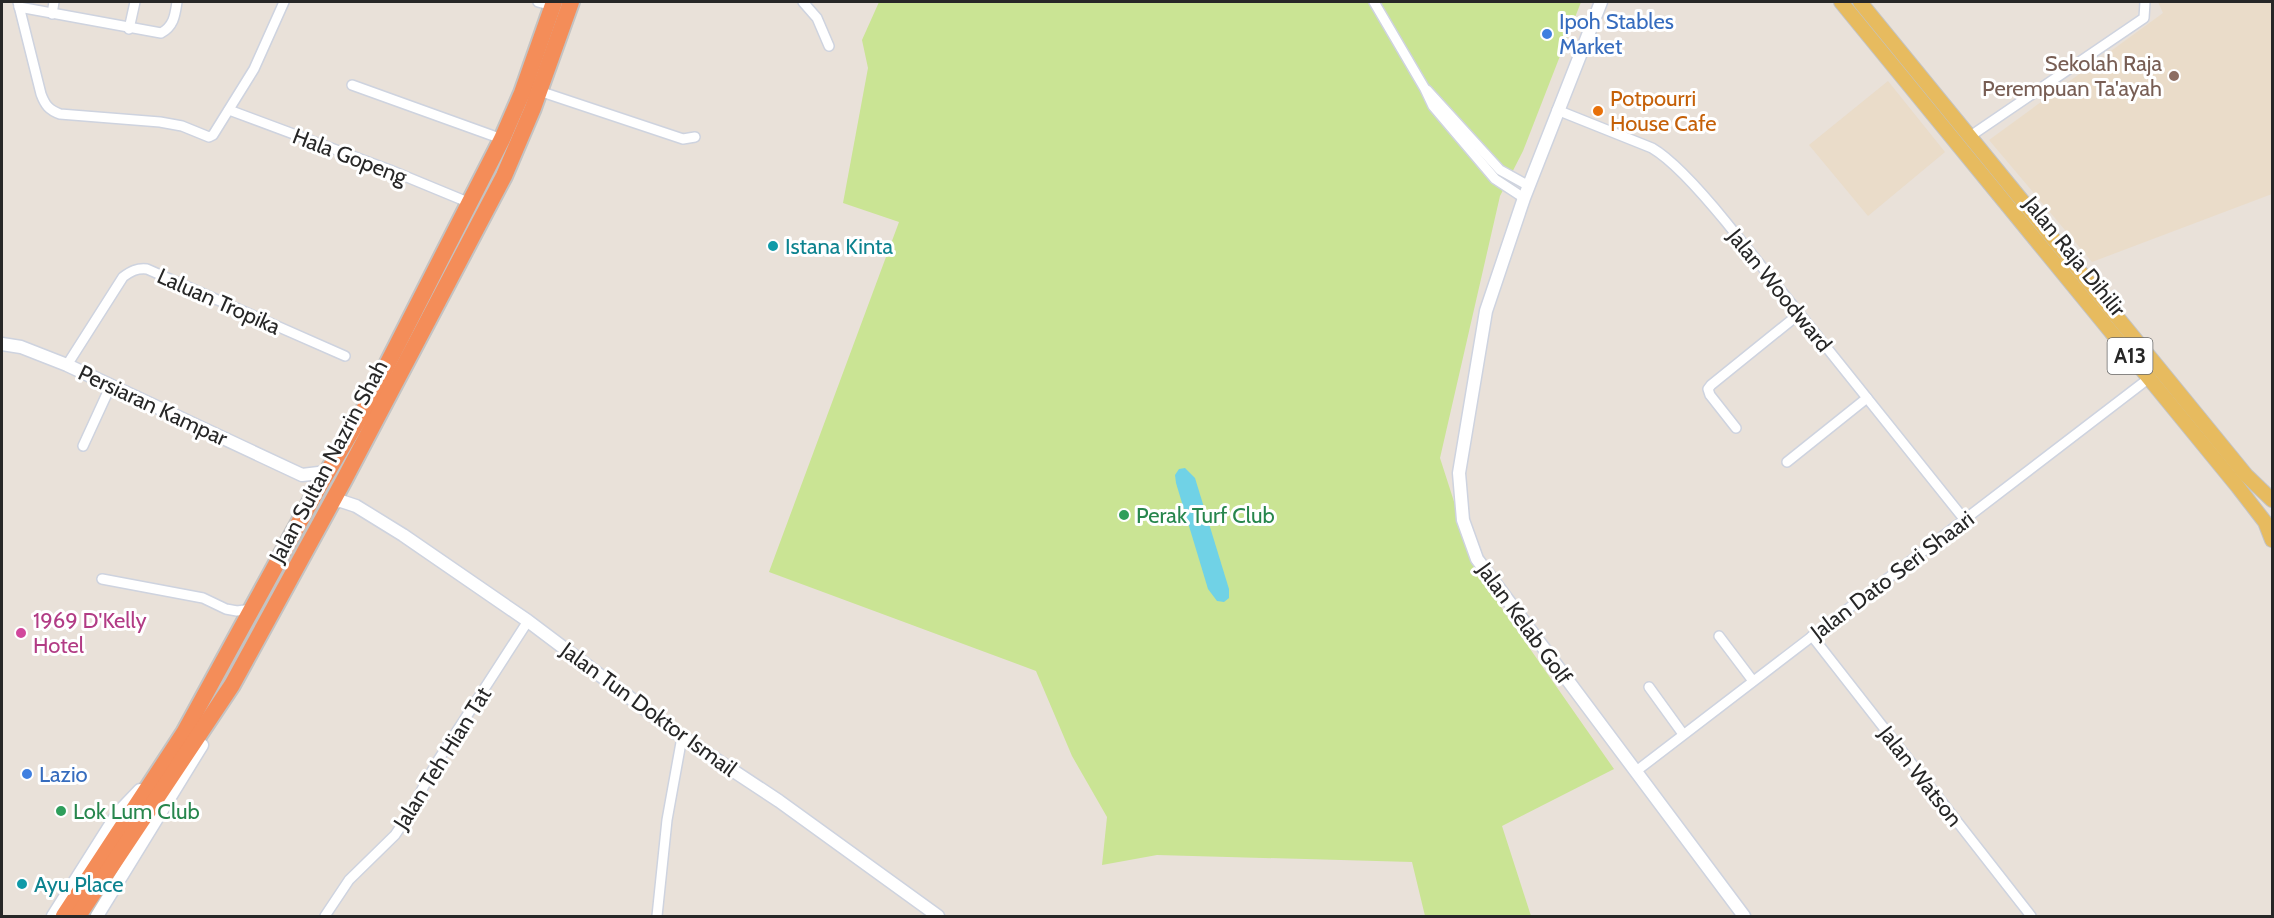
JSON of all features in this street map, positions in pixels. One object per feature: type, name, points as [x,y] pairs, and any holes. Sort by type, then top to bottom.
[{"type":"highway","name":"Jalan Sultan Nazrin Shah","points":[[64,916],[232,685],[344,480],[496,192],[539,91],[571,2]]},
{"type":"highway","name":"Jalan Sultan Nazrin Shah","points":[[78,916],[130,827],[157,771],[184,733],[311,500],[364,410],[470,203],[522,93],[548,3]]},
{"type":"main road","name":"Jalan Raja Dihilir","points":[[1841,2],[2245,496],[2265,522],[2272,540]]},
{"type":"main road","name":"Jalan Raja Dihilir","points":[[1860,2],[2246,475],[2272,500]]},
{"type":"street","points":[[51,14],[54,2]]},
{"type":"street","points":[[129,29],[135,2]]},
{"type":"street","points":[[19,4],[51,14],[160,33],[169,29],[174,21],[177,2]]},
{"type":"street","points":[[19,4],[40,94],[44,104],[51,110],[60,114],[160,122],[182,126],[203,136],[213,135],[254,69],[284,2]]},
{"type":"street","points":[[803,2],[817,18],[829,46]]},
{"type":"street","points":[[1374,2],[1433,106],[1495,179],[1524,198]]},
{"type":"street","name":"Jalan Kelab Golf","points":[[1557,110],[1557,103],[1594,2]]},
{"type":"street","name":"Jalan Kelab Golf","points":[[1601,2],[1524,198],[1486,311],[1459,473],[1463,520],[1477,560],[1744,916]]},
{"type":"street","points":[[1969,137],[2144,18],[2145,2]]},
{"type":"street","points":[[352,85],[501,139]]},
{"type":"street","points":[[1425,89],[1439,100],[1500,170],[1529,186]]},
{"type":"street","points":[[539,91],[683,139],[695,137]]},
{"type":"street","name":"Hala Gopeng","points":[[229,110],[390,170],[470,203]]},
{"type":"street","name":"Jalan Woodward","points":[[1557,110],[1660,153],[1721,216],[1964,519]]},
{"type":"street","name":"Laluan Tropika","points":[[67,365],[123,277],[139,268],[147,269],[345,356]]},
{"type":"street","points":[[1737,428],[1710,395],[1708,389],[1799,314]]},
{"type":"street","name":"Persiaran Kampar","points":[[2,344],[21,347],[67,365],[302,475]]},
{"type":"street","name":"Jalan Dato Seri Shaari","points":[[1635,771],[2148,379]]},
{"type":"street","points":[[83,446],[111,385]]},
{"type":"street","points":[[1787,462],[1867,398]]},
{"type":"street","points":[[311,500],[310,487],[302,475],[327,472]]},
{"type":"street","points":[[344,480],[347,492],[356,506]]},
{"type":"street","name":"Jalan Tun Doktor Ismail","points":[[332,502],[341,501],[356,506],[528,621],[682,737],[779,801],[938,916]]},
{"type":"street","points":[[102,579],[203,598],[226,609],[237,611],[252,609]]},
{"type":"street","name":"Jalan Teh Hian Tat","points":[[325,916],[349,880],[395,834],[407,817],[437,762],[528,621]]},
{"type":"street","points":[[1719,636],[1754,681]]},
{"type":"street","name":"Jalan Watson","points":[[1812,636],[2031,916]]},
{"type":"street","points":[[97,916],[208,734],[232,685]]},
{"type":"street","points":[[1648,687],[1683,735]]},
{"type":"street","points":[[657,916],[667,820],[682,737]]},
{"type":"street","points":[[53,916],[118,813],[157,771]]},
{"type":"shaded area","name":"Sekolah Raja Perempuan Ta'ayah","points":[[2158,2],[2272,2],[2272,194],[2092,262],[1989,140],[2163,13]]},
{"type":"shaded area","name":"Sekolah Raja Perempuan Ta'ayah","points":[[1888,81],[1945,152],[1868,216],[1809,145]]},
{"type":"green space","name":"Perak Turf Club","points":[[879,2],[1581,2],[1523,151],[1500,196],[1440,458],[1477,573],[1614,769],[1502,826],[1531,916],[1425,916],[1412,862],[1157,855],[1102,865],[1107,817],[1072,756],[1036,671],[769,572],[899,222],[843,203],[868,68],[862,40]]},
{"type":"water","points":[[1185,468],[1195,478],[1229,589],[1229,598],[1224,602],[1217,601],[1208,589],[1176,483],[1175,475],[1179,469]]},
{"type":"place","name":"Ipoh Stables Market","points":[[1547,34]]},
{"type":"place","name":"Sekolah Raja Perempuan Ta'ayah","points":[[2174,76]]},
{"type":"place","name":"Potpourri House Cafe","points":[[1598,111]]},
{"type":"place","name":"Istana Kinta","points":[[773,246]]},
{"type":"place","name":"Perak Turf Club","points":[[1124,515]]},
{"type":"place","name":"1969 D'Kelly Hotel","points":[[21,633]]},
{"type":"place","name":"Lazio","points":[[27,774]]},
{"type":"place","name":"Lok Lum Club","points":[[61,811]]},
{"type":"place","name":"Ayu Place","points":[[22,884]]}]
